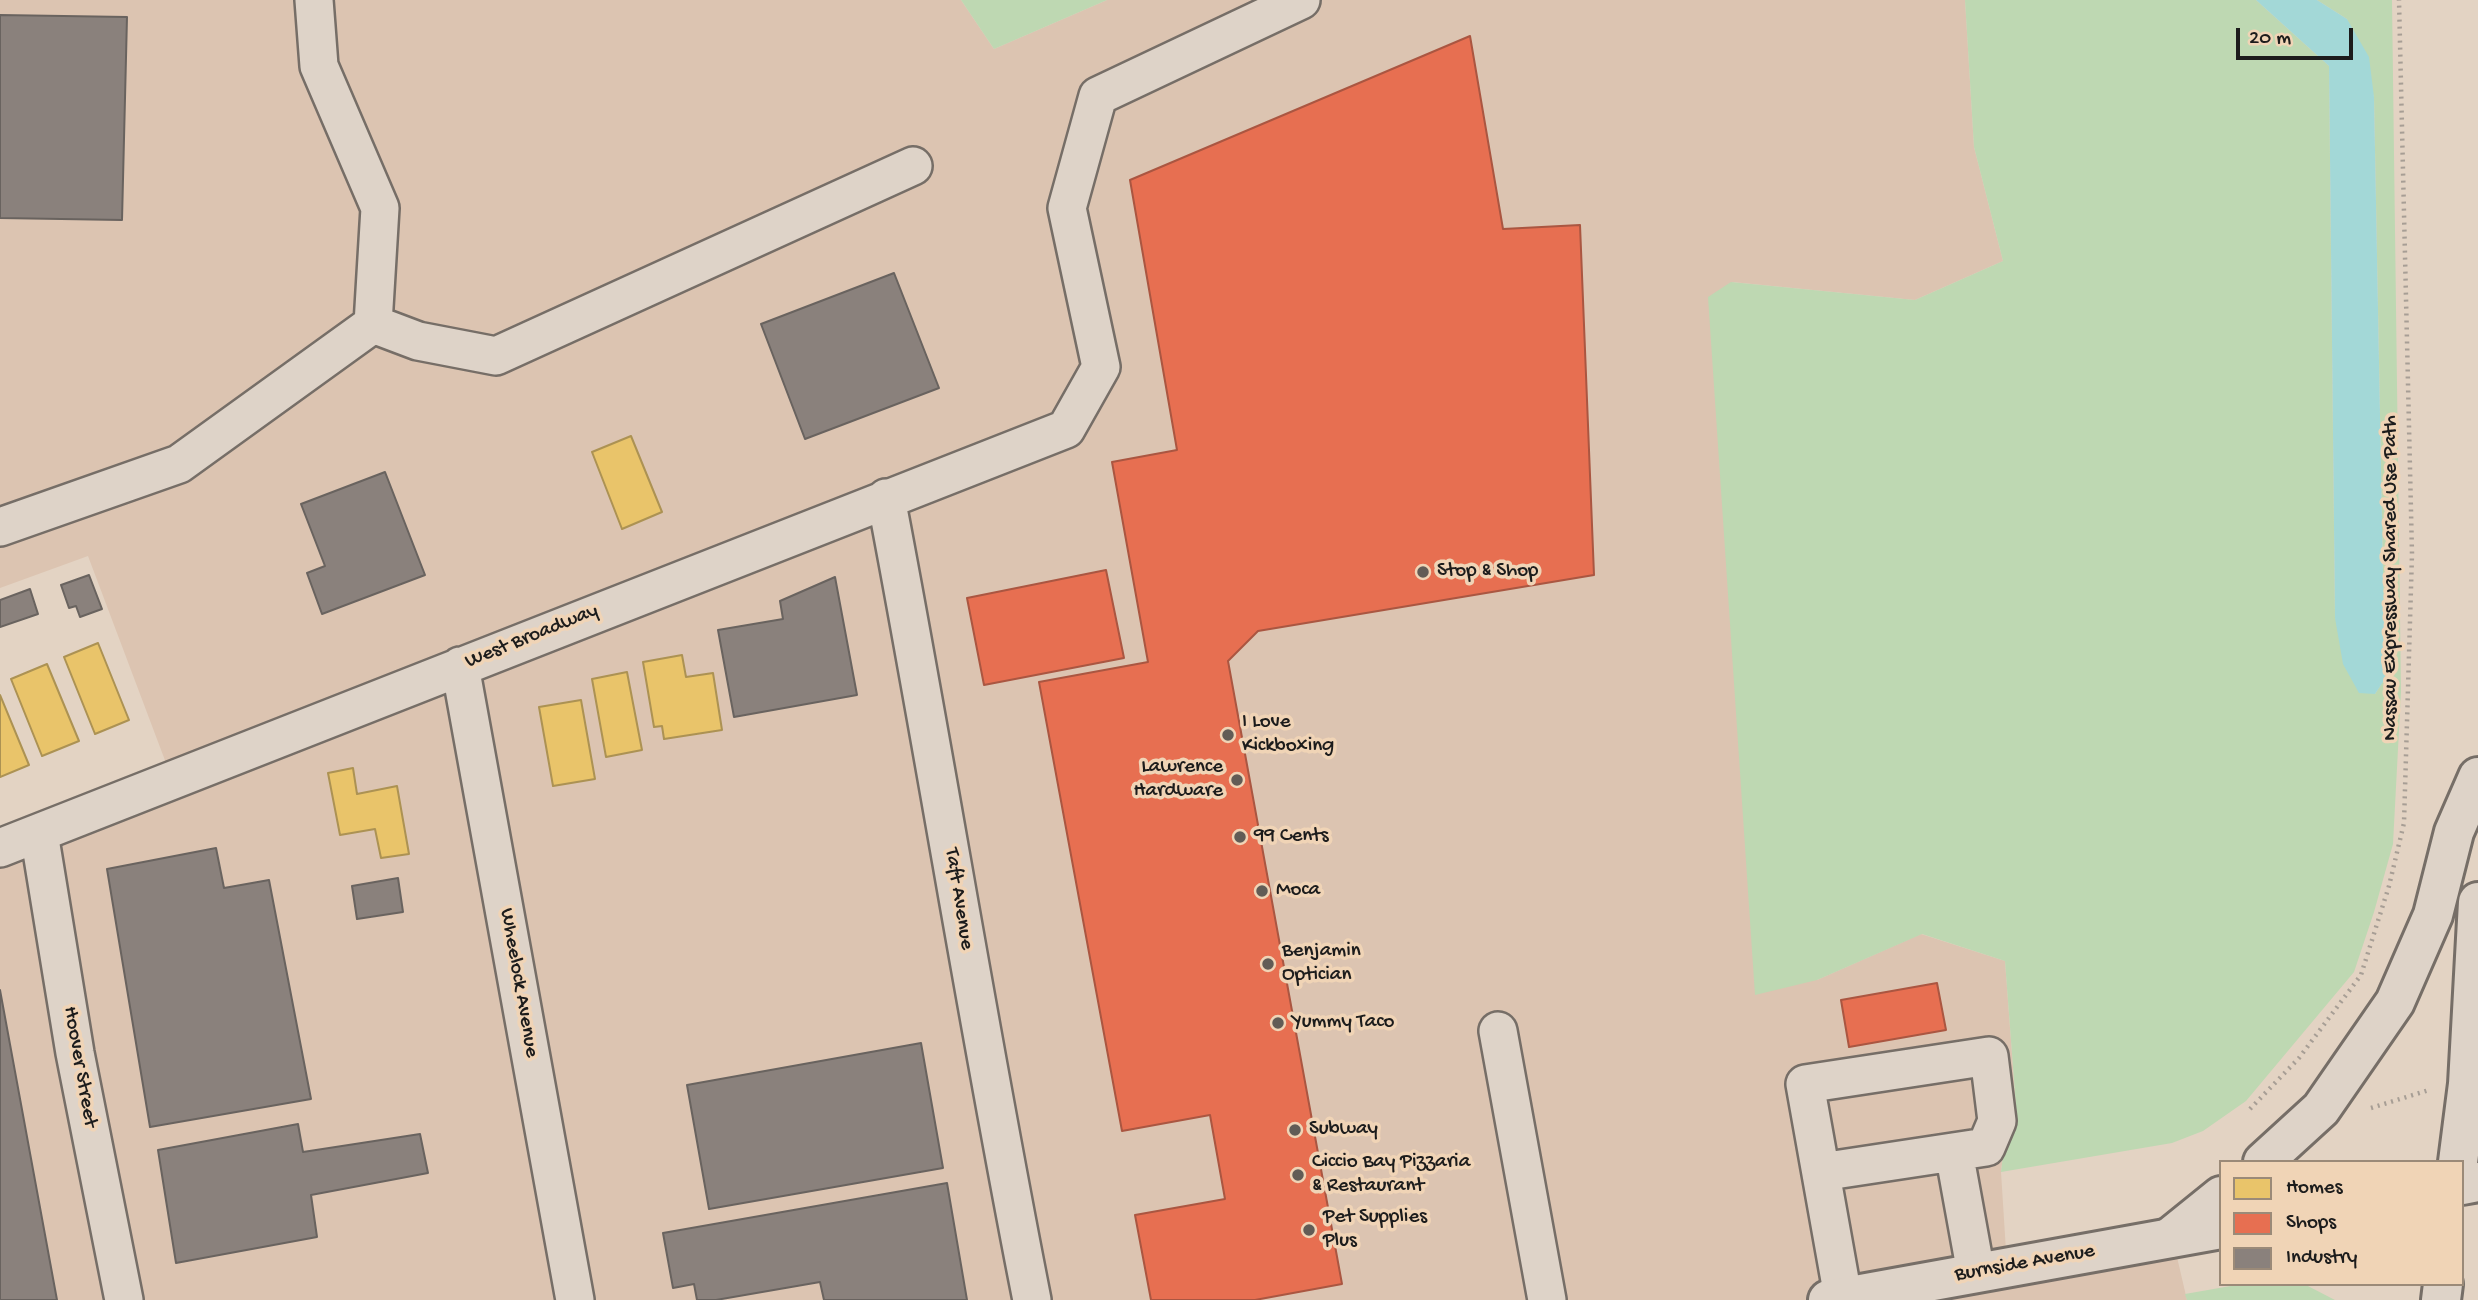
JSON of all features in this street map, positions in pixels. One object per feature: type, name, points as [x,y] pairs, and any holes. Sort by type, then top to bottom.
[{"type":"main road","points":[[2265,1160],[2321,1109],[2368,1046],[2395,1002],[2433,915],[2454,832],[2478,777]]},
{"type":"main road","points":[[2458,1160],[2468,1084],[2478,902]]},
{"type":"main road","points":[[2169,1238],[2219,1198]]},
{"type":"main road","name":"Burnside Avenue","points":[[1836,1299],[2219,1228]]},
{"type":"street","points":[[314,0],[319,66],[380,208],[373,324]]},
{"type":"street","name":"West Broadway","points":[[0,848],[1066,429],[1101,367],[1068,208],[1098,96],[1301,0]]},
{"type":"street","points":[[373,324],[418,341],[496,356],[913,166]]},
{"type":"street","points":[[0,527],[179,464],[373,324]]},
{"type":"street","name":"Taft Avenue","points":[[886,498],[930,730],[988,1081],[1032,1300]]},
{"type":"street","name":"Wheelock Avenue","points":[[460,666],[575,1300]]},
{"type":"street","name":"Hoover Street","points":[[40,833],[75,1053],[124,1300]]},
{"type":"street","points":[[1498,1031],[1546,1300]]},
{"type":"street","points":[[1821,1172],[1986,1147],[1997,1121],[1989,1056],[1805,1084],[1821,1172],[1836,1299]]},
{"type":"street","points":[[1954,1152],[1976,1273]]},
{"type":"path","name":"Nassau Expressway Shared Use Path","points":[[2250,1109],[2299,1058],[2361,975],[2389,886],[2404,823],[2412,554],[2399,0]]},
{"type":"path","points":[[2365,1110],[2437,1089]]},
{"type":"shaded area","points":[[0,0],[961,0],[994,49],[1107,0],[1965,0],[1974,147],[2003,261],[1915,300],[1732,282],[1817,980],[1921,934],[2005,961],[2017,1121],[2004,1147],[2001,1172],[2007,1267],[2173,1240],[2187,1300],[0,1300],[0,830],[169,771],[88,556],[0,588]]},
{"type":"green space","points":[[961,0],[1107,0],[994,49]]},
{"type":"green space","points":[[1965,0],[2256,0],[2329,66],[2335,618],[2375,694],[2385,678],[2374,97],[2347,19],[2317,0],[2392,0],[2401,692],[2393,844],[2354,972],[2246,1101],[2203,1131],[2172,1143],[2001,1172],[2004,1147],[2017,1120],[2005,961],[1922,934],[1817,980],[1755,995],[1708,297],[1731,282],[1915,300],[2003,261],[1974,147]]},
{"type":"green space","points":[[2231,1286],[2308,1286],[2335,1300],[2187,1300],[2185,1294]]},
{"type":"water","points":[[2256,0],[2317,0],[2347,19],[2369,57],[2374,97],[2385,679],[2375,694],[2359,693],[2343,664],[2335,618],[2329,66]]},
{"type":"building: Homes","points":[[631,436],[662,512],[622,529],[592,452]]},
{"type":"building: Homes","points":[[98,643],[129,720],[95,734],[64,657]]},
{"type":"building: Homes","points":[[682,655],[686,677],[713,673],[722,730],[664,739],[662,726],[654,727],[643,662]]},
{"type":"building: Homes","points":[[47,664],[79,741],[42,756],[11,679]]},
{"type":"building: Homes","points":[[627,672],[642,750],[606,757],[592,679]]},
{"type":"building: Homes","points":[[0,695],[29,765],[0,777]]},
{"type":"building: Homes","points":[[581,700],[595,779],[553,786],[539,707]]},
{"type":"building: Homes","points":[[353,768],[357,794],[397,786],[409,854],[381,858],[375,829],[340,835],[328,773]]},
{"type":"building: Shops","points":[[1470,36],[1503,229],[1580,225],[1594,575],[1258,631],[1228,661],[1342,1284],[1255,1300],[1151,1300],[1135,1215],[1225,1199],[1210,1115],[1122,1131],[1039,682],[1148,662],[1112,462],[1177,450],[1130,180]]},
{"type":"building: Shops","points":[[1106,570],[1124,658],[984,685],[967,598]]},
{"type":"building: Shops","points":[[1937,983],[1946,1030],[1849,1047],[1841,1000]]},
{"type":"building: Industry","points":[[0,15],[127,17],[122,220],[0,218]]},
{"type":"building: Industry","points":[[894,273],[939,388],[805,439],[761,324]]},
{"type":"building: Industry","points":[[385,472],[425,575],[322,614],[307,573],[325,566],[301,504]]},
{"type":"building: Industry","points":[[89,575],[102,609],[80,617],[76,606],[69,608],[61,585]]},
{"type":"building: Industry","points":[[835,577],[857,695],[734,717],[718,630],[783,619],[780,601]]},
{"type":"building: Industry","points":[[30,589],[38,614],[0,627],[0,600]]},
{"type":"building: Industry","points":[[216,848],[224,888],[269,880],[311,1099],[150,1127],[107,869]]},
{"type":"building: Industry","points":[[398,878],[403,912],[357,919],[352,886]]},
{"type":"building: Industry","points":[[0,990],[57,1300],[0,1300]]},
{"type":"building: Industry","points":[[921,1043],[943,1168],[709,1209],[687,1085]]},
{"type":"building: Industry","points":[[298,1124],[303,1152],[420,1134],[428,1173],[311,1195],[317,1237],[176,1263],[158,1150]]},
{"type":"building: Industry","points":[[947,1183],[967,1300],[824,1300],[820,1282],[716,1300],[697,1300],[694,1284],[673,1288],[663,1233]]},
{"type":"place","name":"Stop & Shop","points":[[1423,572]]},
{"type":"place","name":"I Love Kickboxing","points":[[1228,735]]},
{"type":"place","name":"Lawrence Hardware","points":[[1237,780]]},
{"type":"place","name":"99 Cents","points":[[1240,837]]},
{"type":"place","name":"Moca","points":[[1262,891]]},
{"type":"place","name":"Benjamin Optician","points":[[1268,964]]},
{"type":"place","name":"Yummy Taco","points":[[1278,1023]]},
{"type":"place","name":"Subway","points":[[1295,1130]]},
{"type":"place","name":"Ciccio Bay Pizzaria & Restaurant","points":[[1298,1175]]},
{"type":"place","name":"Pet Supplies Plus","points":[[1309,1230]]}]
